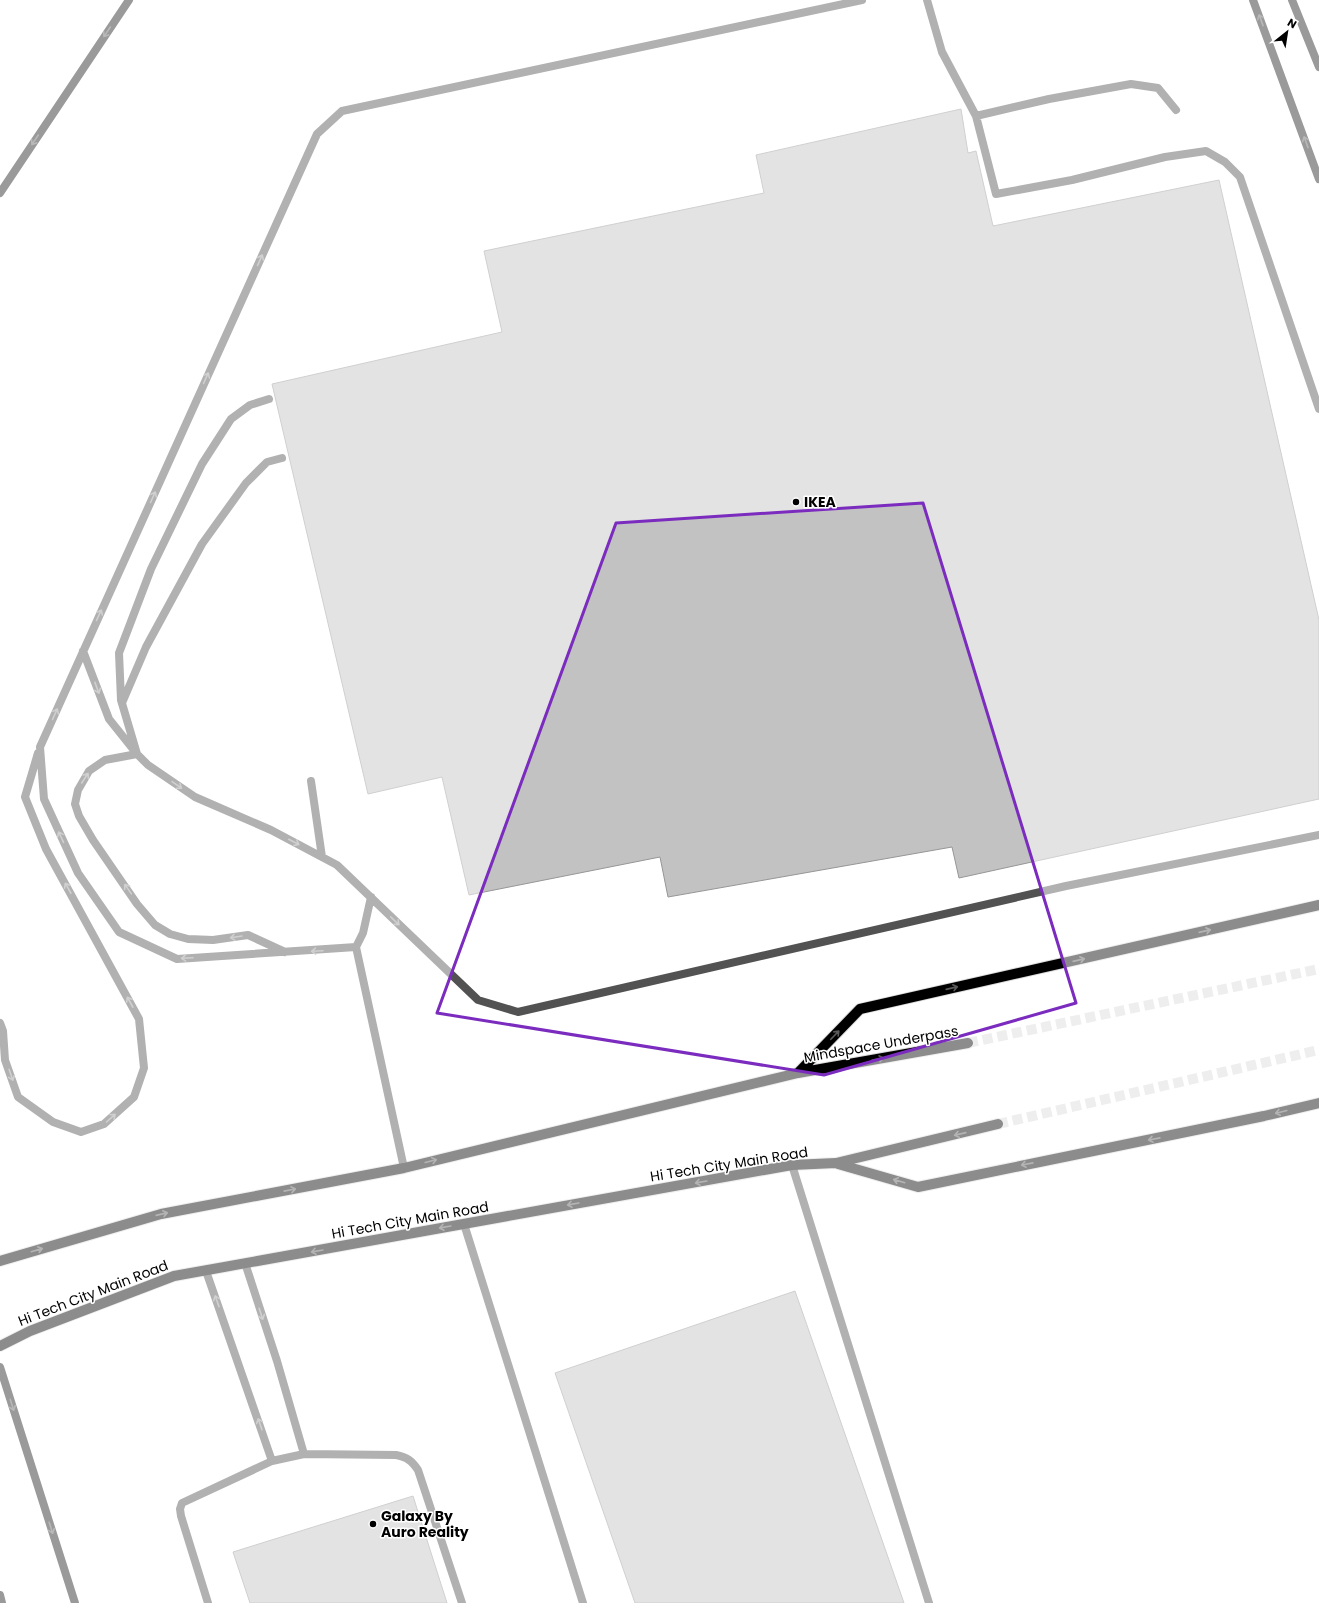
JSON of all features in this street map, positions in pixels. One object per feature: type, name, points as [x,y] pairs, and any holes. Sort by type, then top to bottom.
[{"type":"main road","points":[[0,193],[129,0]]},
{"type":"main road","points":[[1253,0],[1319,179]]},
{"type":"main road","points":[[1292,0],[1319,67]]},
{"type":"main road","points":[[0,1261],[161,1214],[404,1168],[798,1073],[860,1009],[1319,906]]},
{"type":"main road","name":"Mindspace Underpass","points":[[798,1073],[968,1043]]},
{"type":"main road","points":[[836,1163],[918,1187],[1264,1116],[1319,1102]]},
{"type":"main road","points":[[836,1163],[998,1124]]},
{"type":"main road","name":"Hi Tech City Main Road","points":[[0,1346],[30,1331],[174,1276],[792,1165],[836,1163]]},
{"type":"main road","points":[[0,1367],[75,1603]]},
{"type":"main road","points":[[0,1595],[2,1603]]},
{"type":"lane","points":[[0,1023],[3,1032],[5,1060],[18,1096],[53,1122],[81,1132],[104,1124],[134,1096],[144,1068],[139,1019],[46,849],[25,797],[40,747],[316,134],[342,110],[862,0]]},
{"type":"lane","points":[[927,0],[942,52],[976,116],[996,194],[1072,180],[1166,157],[1206,151],[1225,162],[1240,177],[1319,409]]},
{"type":"lane","points":[[976,116],[1049,98],[1131,84],[1158,88],[1176,110]]},
{"type":"lane","points":[[137,754],[121,703],[119,653],[151,568],[202,464],[231,419],[250,404],[269,399]]},
{"type":"lane","points":[[121,703],[146,647],[202,544],[246,483],[267,462],[282,458]]},
{"type":"lane","points":[[83,651],[108,720],[148,765],[195,797],[271,830],[337,865],[478,1000],[518,1012],[1066,886],[1319,835]]},
{"type":"lane","points":[[40,747],[44,799],[78,873],[119,932],[177,959],[356,947]]},
{"type":"lane","points":[[137,754],[105,760],[89,771],[78,790],[75,804],[79,816],[93,840],[137,904],[155,925],[170,934],[188,939],[213,940],[248,935],[285,952]]},
{"type":"lane","points":[[312,781],[322,857]]},
{"type":"lane","points":[[371,897],[363,933],[356,947],[404,1168]]},
{"type":"lane","points":[[792,1165],[928,1603]]},
{"type":"lane","points":[[464,1224],[583,1603]]},
{"type":"lane","points":[[245,1263],[277,1361],[304,1454]]},
{"type":"lane","points":[[206,1271],[272,1461]]},
{"type":"lane","points":[[208,1603],[181,1516],[180,1509],[182,1503],[272,1461],[304,1454],[396,1455],[405,1456],[413,1462],[418,1470],[462,1603]]},
{"type":"highlighted area","points":[[923,503],[1076,1003],[824,1075],[437,1013],[616,523]]},
{"type":"building","name":"IKEA","points":[[961,109],[968,153],[976,151],[993,226],[1219,180],[1319,620],[1319,799],[959,878],[952,847],[668,897],[660,857],[469,895],[442,777],[368,794],[272,384],[502,332],[484,251],[764,193],[756,155]]},
{"type":"building","points":[[795,1291],[904,1603],[635,1603],[555,1373]]},
{"type":"building","name":"Galaxy By Auro Reality","points":[[413,1496],[447,1603],[250,1603],[233,1552]]},
{"type":"tunnel","points":[[968,1043],[1319,969]]},
{"type":"tunnel","points":[[998,1124],[1319,1050]]},
{"type":"place","name":"IKEA","points":[[796,502]]},
{"type":"place","name":"Galaxy By Auro Reality","points":[[373,1524]]}]
